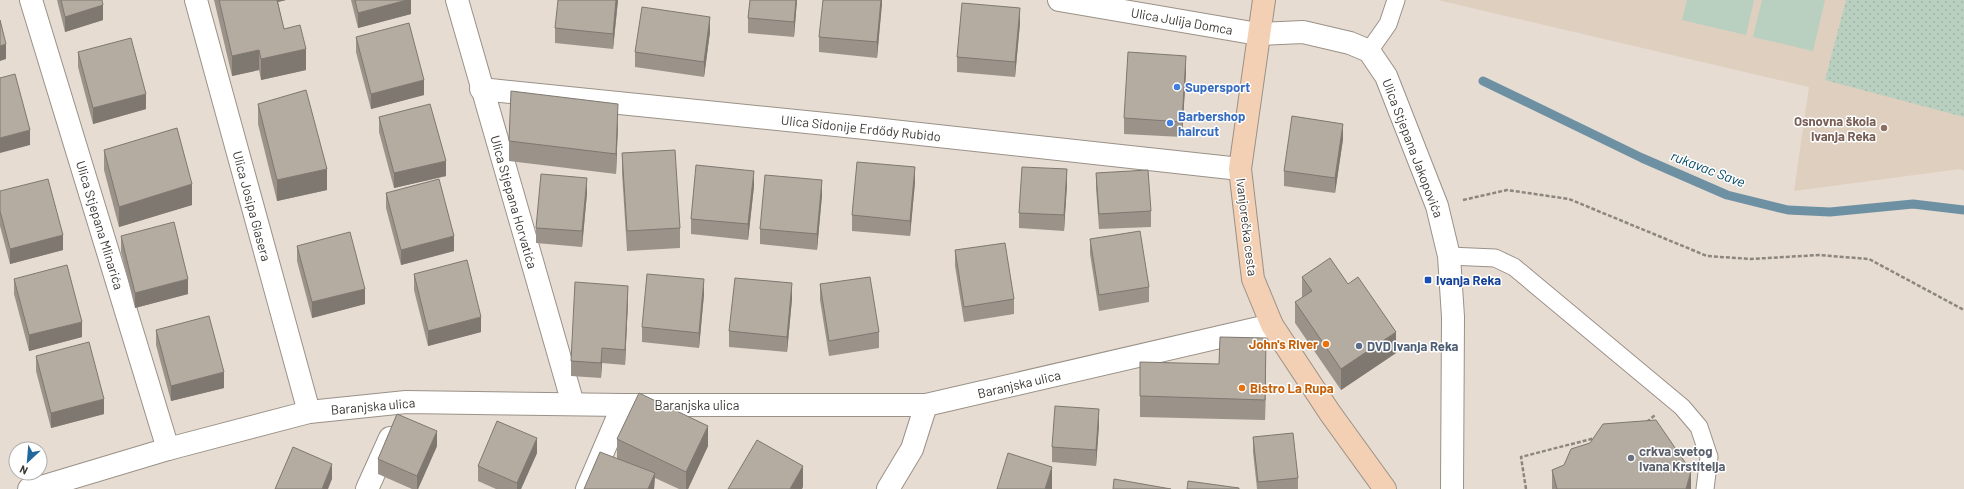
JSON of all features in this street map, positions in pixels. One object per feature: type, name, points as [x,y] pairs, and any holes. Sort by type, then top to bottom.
[{"type":"main road","name":"Ivanjorečka cesta","points":[[1264,0],[1240,169],[1253,279],[1272,325],[1330,413],[1385,489]]},
{"type":"street","name":"Ulica Stjepana Mlinarića","points":[[32,0],[168,449]]},
{"type":"street","name":"Ulica Josipa Glasera","points":[[196,0],[309,412]]},
{"type":"street","name":"Ulica Stjepana Horvatića","points":[[457,0],[481,90],[572,404]]},
{"type":"street","name":"Ulica Julija Domca","points":[[1059,0],[1258,34],[1303,32],[1350,43],[1368,51]]},
{"type":"street","name":"Ulica Stjepana Jakopovića","points":[[1368,51],[1386,76],[1437,206],[1449,256],[1452,317],[1452,489]]},
{"type":"street","name":"Ulica Sidonije Erdődy Rubido","points":[[481,90],[881,130],[1240,169]]},
{"type":"street","name":"Baranjska ulica","points":[[29,489],[38,488],[168,449],[309,412],[406,402],[623,405],[926,405],[1272,325]]},
{"type":"street","points":[[367,489],[406,402]]},
{"type":"street","points":[[587,489],[623,405]]},
{"type":"street","points":[[888,489],[912,449],[926,405]]},
{"type":"lane","points":[[1368,51],[1388,24],[1396,0]]},
{"type":"lane","points":[[1449,256],[1495,258],[1514,267],[1682,407],[1699,427],[1709,457],[1705,489]]},
{"type":"path","points":[[1437,206],[1507,190],[1569,199],[1707,256],[1751,259],[1820,255],[1869,259],[1964,310]]},
{"type":"path","points":[[1643,426],[1657,413]]},
{"type":"path","points":[[1526,489],[1521,457],[1597,438]]},
{"type":"shaded area","name":"Osnovna škola Ivanja Reka","points":[[1438,0],[1964,0],[1964,171],[1960,169],[1794,191],[1809,87]]},
{"type":"green space","points":[[1687,0],[1754,0],[1746,35],[1682,20]]},
{"type":"green space","points":[[1762,0],[1825,0],[1813,51],[1753,37]]},
{"type":"green space","points":[[1846,0],[1964,0],[1964,117],[1825,80]]},
{"type":"building","points":[[61,0],[102,0],[103,5],[65,17]]},
{"type":"building","points":[[219,0],[277,0],[284,29],[300,25],[306,49],[261,59],[259,50],[232,56]]},
{"type":"building","points":[[355,0],[407,0],[358,13]]},
{"type":"building","points":[[558,0],[616,0],[613,34],[555,28]]},
{"type":"building","points":[[750,0],[796,0],[794,22],[748,18]]},
{"type":"building","points":[[823,0],[881,0],[877,42],[819,37]]},
{"type":"building","points":[[962,3],[1020,8],[1015,62],[957,57]]},
{"type":"building","points":[[642,7],[710,17],[704,62],[635,52]]},
{"type":"building","points":[[0,20],[6,44],[0,46]]},
{"type":"building","points":[[409,23],[424,80],[371,94],[356,37]]},
{"type":"building","points":[[131,38],[146,94],[93,108],[78,52]]},
{"type":"building","points":[[1128,52],[1186,56],[1182,122],[1124,118]]},
{"type":"building","points":[[15,74],[30,130],[0,138],[0,78]]},
{"type":"building","points":[[306,90],[327,169],[277,180],[258,104]]},
{"type":"building","points":[[511,91],[618,104],[616,154],[509,141]]},
{"type":"building","points":[[430,104],[446,161],[394,173],[379,117]]},
{"type":"building","points":[[1292,116],[1343,124],[1335,178],[1284,171]]},
{"type":"building","points":[[177,128],[192,184],[119,207],[104,150]]},
{"type":"building","points":[[675,150],[680,228],[627,231],[622,153]]},
{"type":"building","points":[[857,162],[915,167],[910,221],[852,215]]},
{"type":"building","points":[[696,165],[754,171],[748,224],[691,219]]},
{"type":"building","points":[[1022,167],[1067,169],[1064,215],[1019,213]]},
{"type":"building","points":[[1148,170],[1151,211],[1099,214],[1096,173]]},
{"type":"building","points":[[541,174],[587,178],[582,231],[536,228]]},
{"type":"building","points":[[765,175],[822,180],[817,234],[760,229]]},
{"type":"building","points":[[48,179],[63,235],[10,249],[0,211],[0,191]]},
{"type":"building","points":[[439,179],[454,236],[401,250],[386,193]]},
{"type":"building","points":[[174,222],[188,279],[135,293],[121,236]]},
{"type":"building","points":[[1140,231],[1149,287],[1099,295],[1090,239]]},
{"type":"building","points":[[350,232],[365,289],[312,302],[297,246]]},
{"type":"building","points":[[1005,243],[1014,299],[964,307],[955,250]]},
{"type":"building","points":[[1330,258],[1348,284],[1358,277],[1396,332],[1341,369],[1295,302],[1312,291],[1302,277]]},
{"type":"building","points":[[467,260],[481,317],[428,331],[414,274]]},
{"type":"building","points":[[67,265],[82,322],[29,335],[14,279]]},
{"type":"building","points":[[647,274],[704,279],[699,333],[642,327]]},
{"type":"building","points":[[870,277],[879,332],[829,341],[820,284]]},
{"type":"building","points":[[735,278],[792,283],[787,337],[729,331]]},
{"type":"building","points":[[575,282],[628,286],[625,350],[602,348],[601,363],[571,361]]},
{"type":"building","points":[[209,316],[224,372],[171,386],[156,330]]},
{"type":"building","points":[[1220,337],[1266,338],[1265,400],[1140,396],[1140,362],[1219,364]]},
{"type":"building","points":[[89,342],[104,399],[51,413],[36,356]]},
{"type":"building","points":[[639,393],[708,426],[686,472],[617,439]]},
{"type":"building","points":[[1055,406],[1099,409],[1096,450],[1052,447]]},
{"type":"building","points":[[397,414],[437,431],[417,476],[378,459]]},
{"type":"building","points":[[1656,420],[1691,471],[1686,489],[1557,489],[1552,470],[1564,465],[1571,449],[1590,443],[1603,424]]},
{"type":"building","points":[[497,421],[537,438],[517,483],[478,466]]},
{"type":"building","points":[[1293,433],[1298,478],[1258,482],[1253,437]]},
{"type":"building","points":[[757,440],[803,466],[790,489],[728,489]]},
{"type":"building","points":[[293,447],[332,464],[322,489],[275,489]]},
{"type":"building","points":[[600,452],[655,473],[648,489],[584,489]]},
{"type":"building","points":[[1008,453],[1052,467],[1045,489],[997,489]]},
{"type":"building","points":[[1114,479],[1171,489],[1113,489]]},
{"type":"building","points":[[1188,481],[1239,488],[1239,489],[1187,489]]},
{"type":"waterway","name":"rukavac Save","points":[[1483,81],[1642,158],[1727,195],[1788,210],[1830,212],[1913,204],[1964,210]]},
{"type":"place","name":"Supersport","points":[[1177,87]]},
{"type":"place","name":"Barbershop haircut","points":[[1170,123]]},
{"type":"place","name":"Osnovna škola Ivanja Reka","points":[[1884,128]]},
{"type":"place","name":"Ivanja Reka","points":[[1428,280]]},
{"type":"place","name":"John's River","points":[[1326,344]]},
{"type":"place","name":"DVD Ivanja Reka","points":[[1359,346]]},
{"type":"place","name":"Bistro La Rupa","points":[[1242,388]]},
{"type":"place","name":"crkva svetog Ivana Krstitelja","points":[[1631,458]]}]
